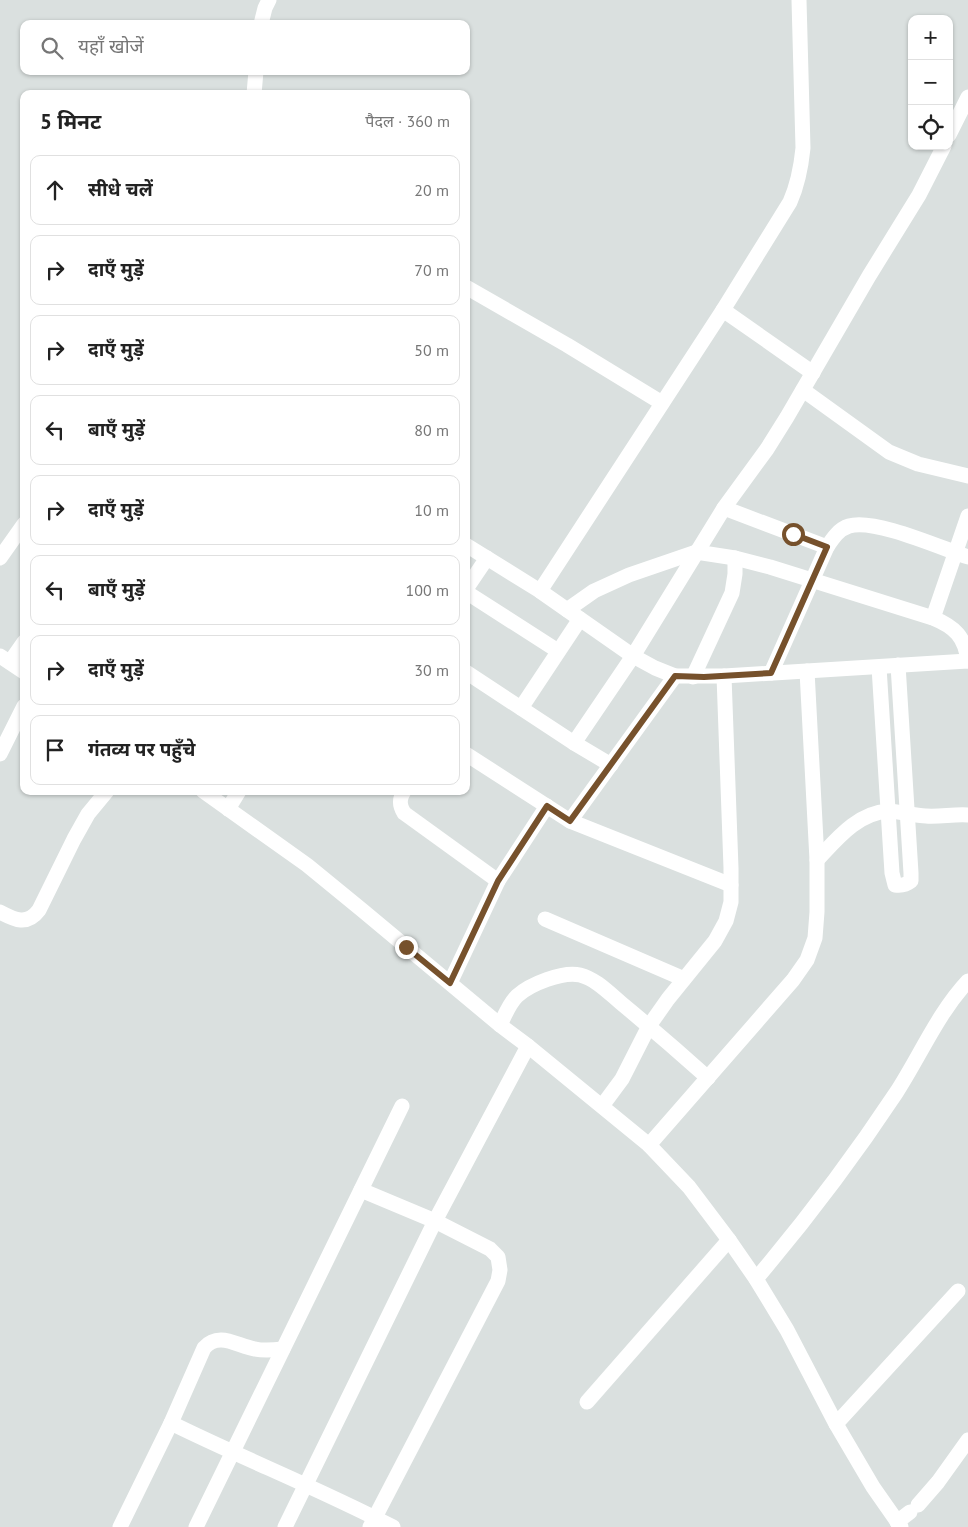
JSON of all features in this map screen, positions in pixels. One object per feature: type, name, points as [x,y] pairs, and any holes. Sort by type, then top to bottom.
[{"type":"street","points":[[262,20],[269,0]]},
{"type":"street","points":[[540,591],[723,310],[798,186],[802,148],[800,0]]},
{"type":"street","points":[[254,90],[256,75]]},
{"type":"street","points":[[953,127],[968,98]]},
{"type":"street","points":[[574,743],[633,656],[724,508],[767,449],[919,195],[942,150]]},
{"type":"street","points":[[470,289],[662,403]]},
{"type":"street","points":[[723,310],[813,373]]},
{"type":"street","points":[[803,390],[889,452],[918,464],[968,476]]},
{"type":"street","points":[[724,508],[827,547]]},
{"type":"street","points":[[933,618],[961,554],[968,516]]},
{"type":"street","points":[[771,673],[811,581],[827,547],[836,534],[849,526],[868,524],[892,530],[961,554]]},
{"type":"street","points":[[0,558],[20,530]]},
{"type":"street","points":[[470,547],[540,591],[567,610],[633,656],[675,676],[693,677],[807,672],[968,661],[966,649],[960,636],[946,624],[933,618],[735,558],[696,552],[629,575],[594,591],[567,610]]},
{"type":"street","points":[[470,584],[487,558]]},
{"type":"street","points":[[693,677],[732,593],[735,558]]},
{"type":"street","points":[[470,593],[558,652]]},
{"type":"street","points":[[521,708],[580,619]]},
{"type":"street","points":[[20,646],[5,659],[20,669]]},
{"type":"street","points":[[879,667],[893,880],[895,884],[900,885],[911,881],[898,666]]},
{"type":"street","points":[[648,1145],[793,980],[807,960],[815,938],[817,860],[807,672]]},
{"type":"street","points":[[470,675],[611,765]]},
{"type":"street","points":[[570,821],[675,676]]},
{"type":"street","points":[[602,1106],[622,1079],[649,1026],[715,941],[726,921],[731,902],[731,885],[724,676]]},
{"type":"street","points":[[0,754],[20,714]]},
{"type":"street","points":[[470,757],[570,821],[731,885]]},
{"type":"street","points":[[0,912],[15,920],[26,920],[34,917],[88,814],[104,795]]},
{"type":"street","points":[[209,795],[307,865],[500,1025],[602,1106],[648,1145],[689,1187],[756,1279],[787,1330],[836,1424],[873,1487],[899,1524],[938,1482],[968,1440]]},
{"type":"street","points":[[228,809],[237,795]]},
{"type":"street","points":[[402,795],[400,806],[404,813],[498,881]]},
{"type":"street","points":[[450,983],[498,881],[547,806]]},
{"type":"street","points":[[817,860],[856,822],[873,815],[888,811],[908,815],[968,815]]},
{"type":"street","points":[[545,919],[684,979]]},
{"type":"street","points":[[500,1025],[516,996],[528,987],[559,976],[582,975],[594,981],[708,1078]]},
{"type":"street","points":[[756,1279],[800,1228],[848,1163],[895,1093],[949,1003],[968,981]]},
{"type":"street","points":[[286,1527],[435,1221],[528,1046]]},
{"type":"street","points":[[196,1527],[402,1106]]},
{"type":"street","points":[[361,1190],[435,1221],[490,1249],[498,1257],[500,1270],[498,1282],[373,1522]]},
{"type":"street","points":[[586,1402],[729,1240]]},
{"type":"street","points":[[836,1424],[958,1290]]},
{"type":"street","points":[[120,1527],[208,1343],[224,1339],[258,1350],[283,1348]]},
{"type":"street","points":[[171,1423],[306,1486],[373,1522],[393,1527]]},
{"type":"route","points":[[406,947],[450,983],[498,881],[547,806],[570,821],[675,676],[704,677],[771,673],[827,547],[793,534]]}]
